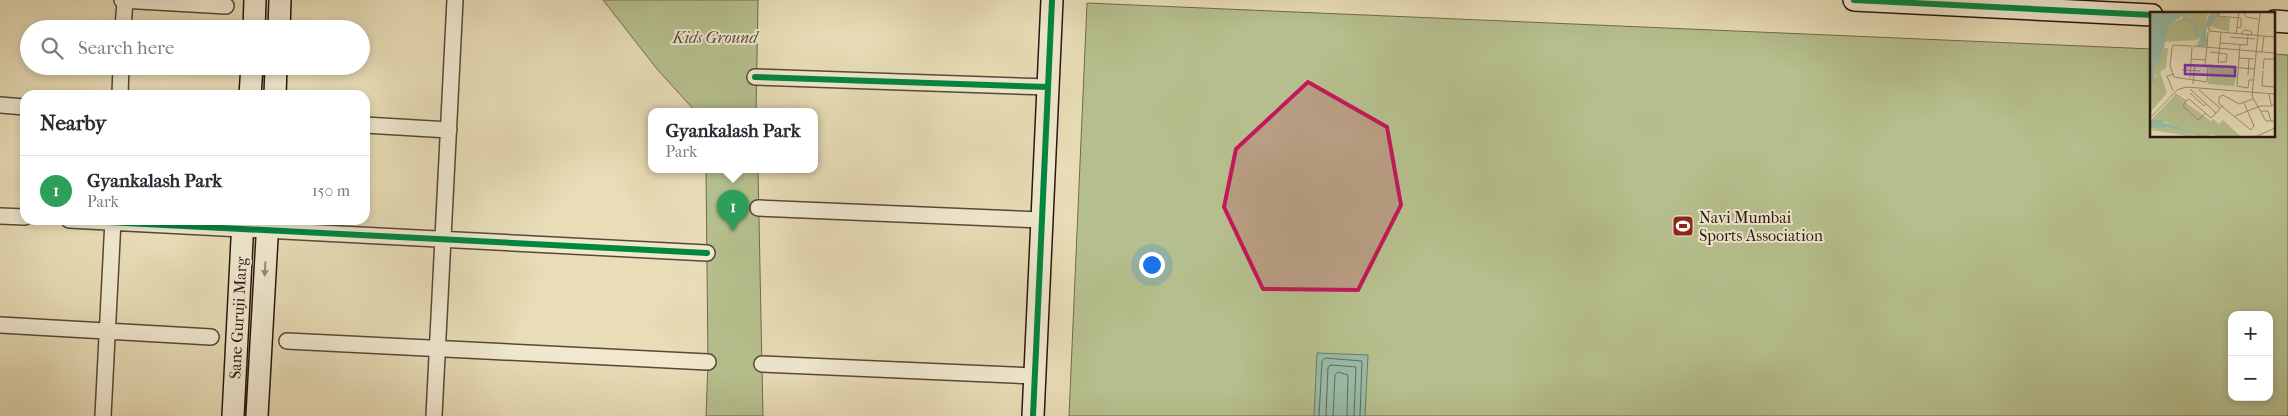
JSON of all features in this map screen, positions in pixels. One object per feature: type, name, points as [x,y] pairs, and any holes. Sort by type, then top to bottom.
[{"type":"street","points":[[123,20],[124,0],[226,6]]},
{"type":"street","points":[[254,20],[255,0]]},
{"type":"street","points":[[279,20],[280,0]]},
{"type":"street","points":[[434,416],[455,0]]},
{"type":"street","points":[[1033,416],[1052,0]]},
{"type":"street","points":[[1854,0],[2150,15]]},
{"type":"street","points":[[120,90],[121,75]]},
{"type":"street","points":[[250,90],[251,75]]},
{"type":"street","points":[[275,90],[276,75]]},
{"type":"street","points":[[755,77],[1048,87]]},
{"type":"street","points":[[0,105],[20,107]]},
{"type":"street","points":[[370,125],[449,130]]},
{"type":"street","points":[[758,208],[1042,220]]},
{"type":"street","points":[[0,216],[20,218]]},
{"type":"street","points":[[103,416],[113,225]]},
{"type":"street","points":[[243,225],[443,241],[707,253]]},
{"type":"street","name":"Sane Guruji Marg","points":[[233,416],[243,225]]},
{"type":"street","name":"Sane Guruji Marg","points":[[258,416],[268,226]]},
{"type":"street","points":[[0,325],[211,337]]},
{"type":"street","points":[[287,341],[708,362]]},
{"type":"street","points":[[762,364],[1035,376]]},
{"type":"highlighted area","points":[[1308,82],[1387,127],[1401,205],[1358,290],[1263,289],[1224,207],[1236,149]]},
{"type":"green space","name":"Kids Ground","points":[[603,0],[758,0],[756,108],[692,108],[657,69]]},
{"type":"green space","name":"Navi Mumbai Sports Association","points":[[1087,3],[2150,49],[2150,138],[2276,138],[2276,54],[2288,55],[2288,416],[1069,416]]},
{"type":"green space","points":[[706,173],[758,173],[763,416],[706,416],[708,362]]},
{"type":"water","points":[[1317,353],[1368,355],[1365,416],[1314,416]]},
{"type":"cycle path","points":[[1033,416],[1052,0]]},
{"type":"cycle path","points":[[1854,0],[2150,15]]},
{"type":"cycle path","points":[[755,77],[1048,87]]},
{"type":"cycle path","points":[[166,225],[707,253]]},
{"type":"place","name":"Navi Mumbai Sports Association","points":[[1683,226]]},
{"type":"place","name":"Gyankalash Park","points":[[733,231]]}]
